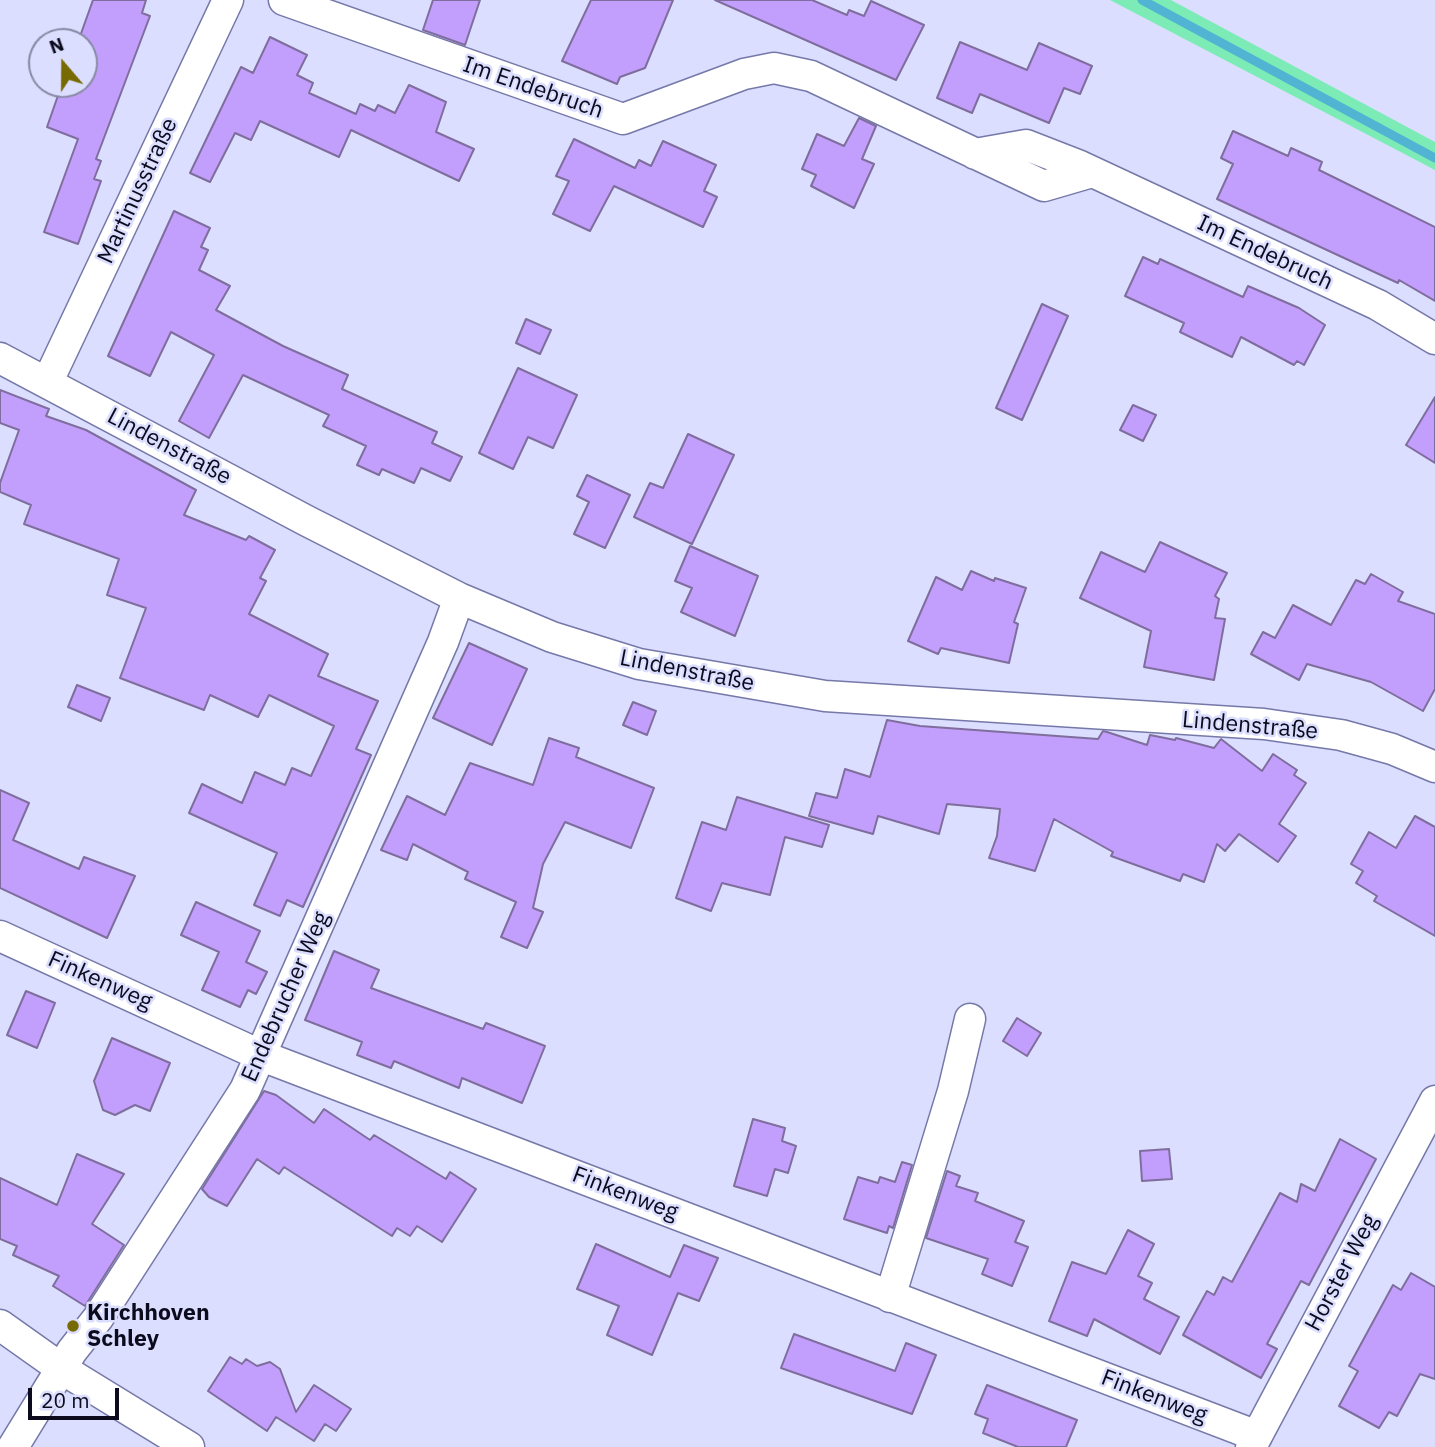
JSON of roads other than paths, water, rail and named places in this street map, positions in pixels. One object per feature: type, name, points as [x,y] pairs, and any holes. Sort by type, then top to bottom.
[{"type":"street","name":"Martinusstraße","points":[[48,381],[228,0]]},
{"type":"street","name":"Im Endebruch","points":[[284,0],[623,118],[744,74],[774,68],[811,76],[1044,186],[1092,172],[1378,305],[1435,339]]},
{"type":"street","name":"Lindenstraße","points":[[0,358],[48,381],[307,521],[459,597],[552,637],[614,657],[738,682],[825,695],[1264,724],[1341,735],[1392,749],[1435,767]]},
{"type":"street","name":"Endebrucher Weg","points":[[13,1447],[245,1090],[459,597]]},
{"type":"street","name":"Finkenweg","points":[[0,936],[262,1055],[890,1297],[1254,1441]]},
{"type":"street","points":[[890,1297],[953,1091],[970,1019]]},
{"type":"street","name":"Horster Weg","points":[[1254,1441],[1435,1101]]},
{"type":"street","points":[[0,1325],[62,1369],[189,1447]]},
{"type":"waterway","points":[[1142,0],[1435,158]]},
{"type":"place","name":"Kirchhoven Schley","points":[[73,1326]]}]
